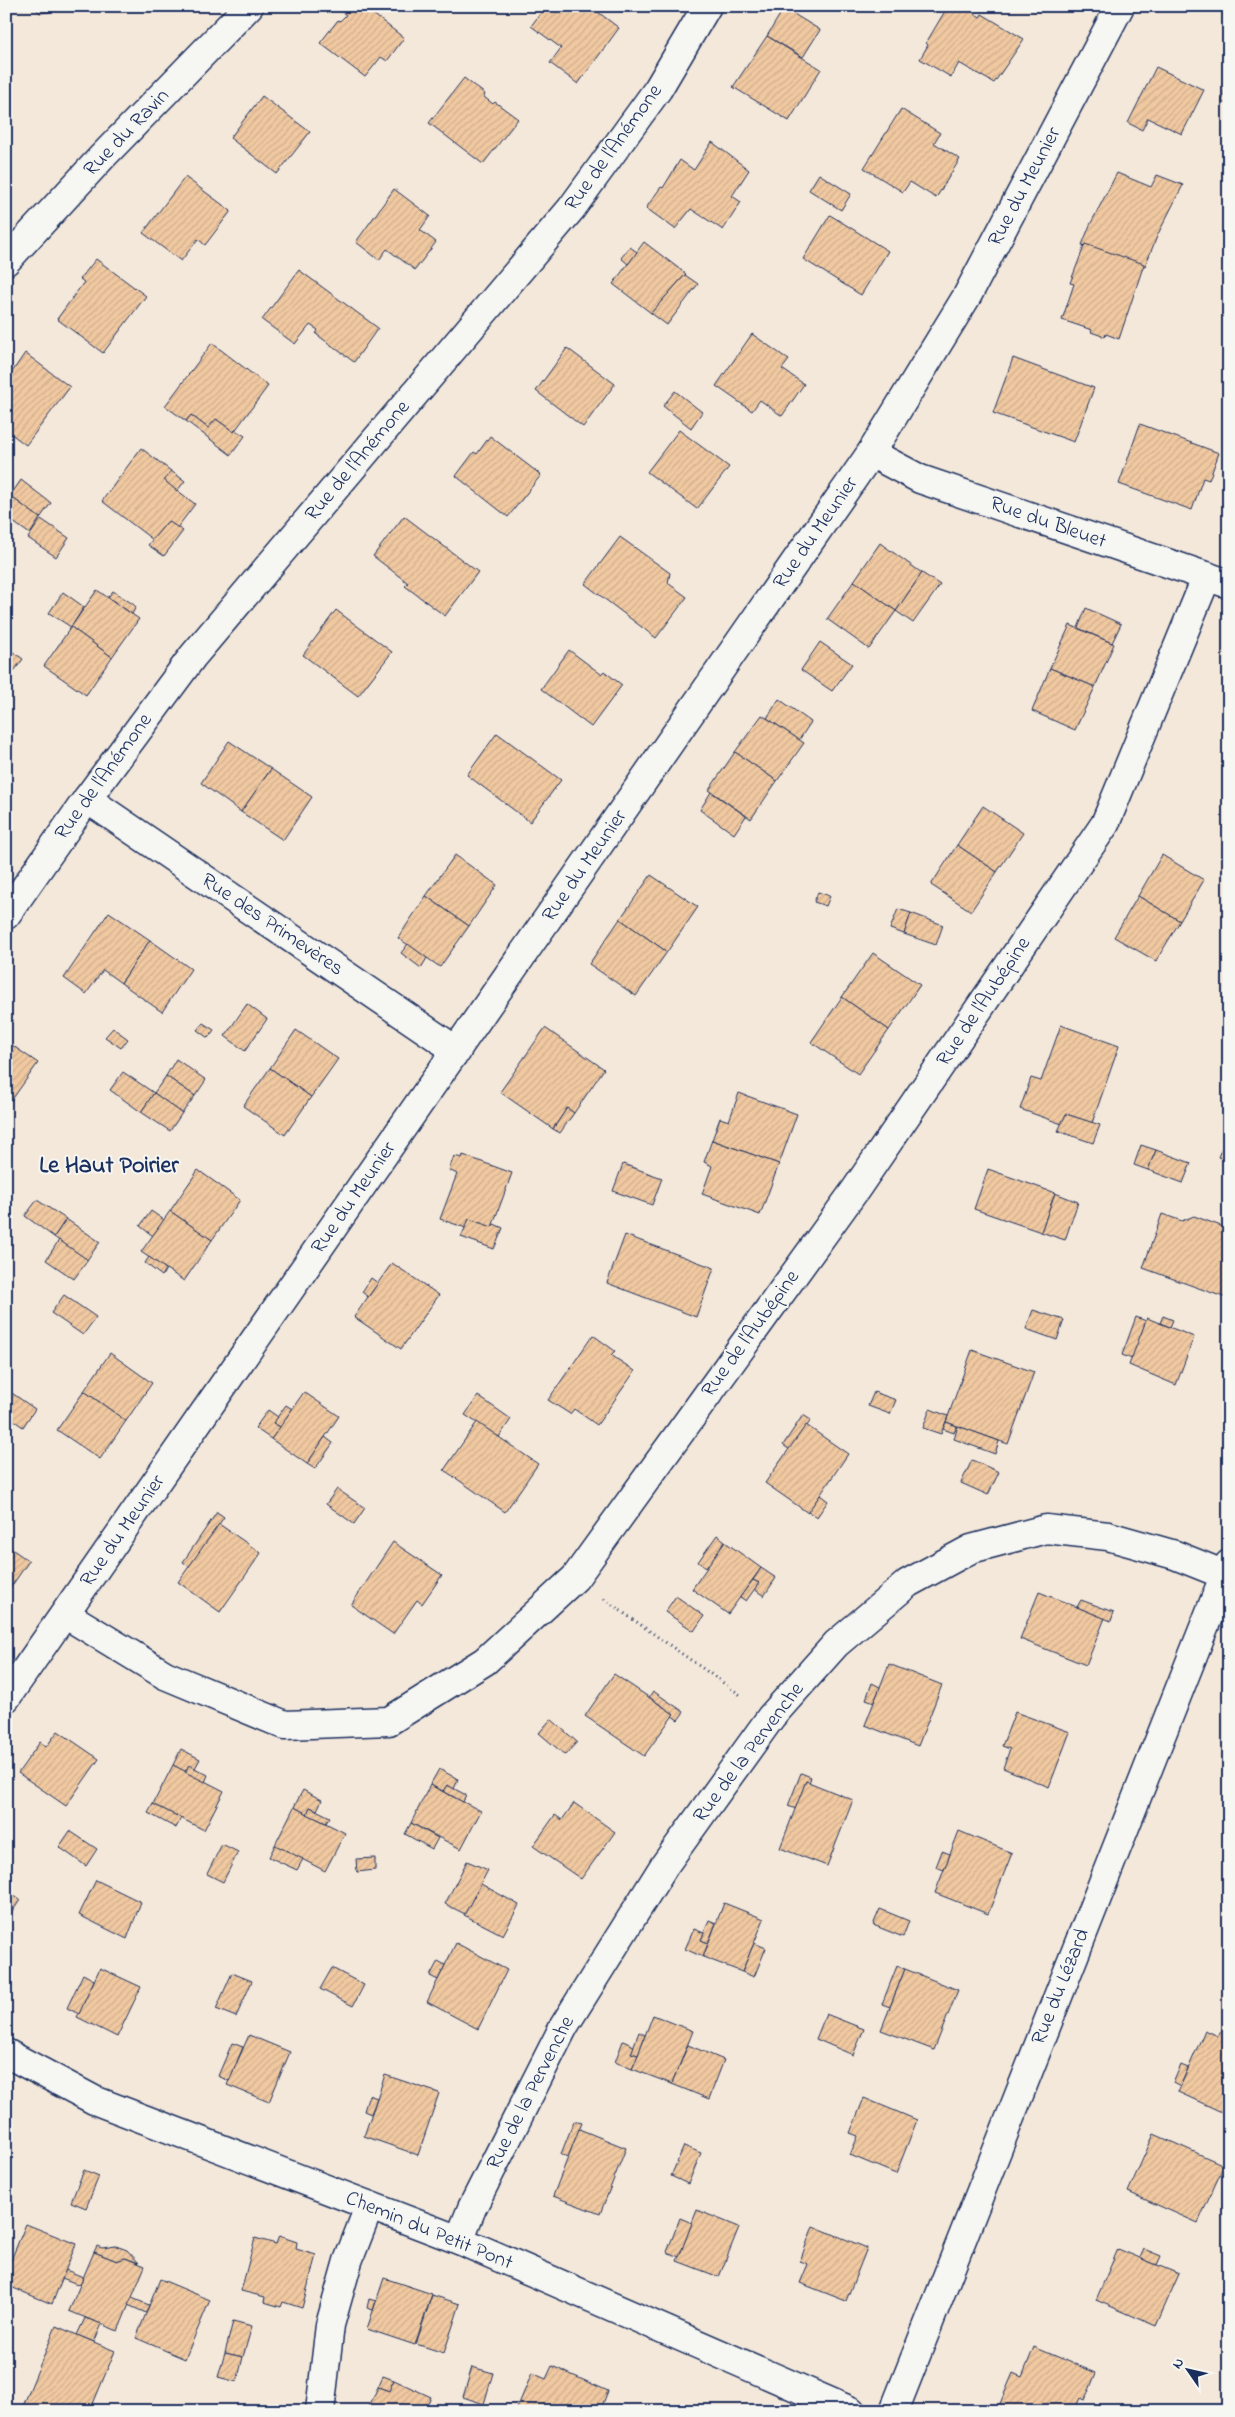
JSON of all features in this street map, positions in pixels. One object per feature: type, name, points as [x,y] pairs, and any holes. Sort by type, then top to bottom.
[{"type":"street","name":"Rue du Ravin","points":[[6,261],[102,157],[249,6]]},
{"type":"street","name":"Rue de l'Anémone","points":[[6,915],[87,799],[193,656],[571,210],[658,89],[707,6]]},
{"type":"street","name":"Rue du Meunier","points":[[6,1698],[871,453],[967,296],[1120,6]]},
{"type":"street","name":"Rue du Bleuet","points":[[871,453],[920,479],[1218,580]]},
{"type":"street","name":"Rue de l'Aubépine","points":[[65,1614],[165,1675],[284,1725],[389,1721],[485,1660],[575,1578],[856,1189],[1105,824],[1218,580]]},
{"type":"street","name":"Rue des Primevères","points":[[87,799],[457,1051]]},
{"type":"street","name":"Rue de la Pervenche","points":[[459,2240],[472,2208],[564,2026],[664,1866],[771,1717],[836,1644],[908,1584],[971,1550],[1046,1529],[1108,1536],[1227,1569]]},
{"type":"street","name":"Rue du Lézard","points":[[894,2411],[1227,1569]]},
{"type":"street","name":"Chemin du Petit Pont","points":[[6,2053],[94,2100],[459,2240],[852,2411]]},
{"type":"street","points":[[320,2411],[330,2325],[348,2261],[369,2207]]},
{"type":"path","points":[[575,1578],[771,1717]]},
{"type":"building","points":[[6,6],[54,6],[50,12],[40,13],[34,7],[6,9]]},
{"type":"building","points":[[342,6],[363,6],[404,38],[387,61],[381,57],[365,77],[320,43],[338,20],[340,21],[346,15],[339,10]]},
{"type":"building","points":[[546,6],[590,6],[619,28],[578,84],[550,63],[561,48],[531,26]]},
{"type":"building","points":[[948,6],[963,6],[980,17],[982,14],[1024,39],[994,83],[959,63],[951,77],[920,59],[928,45],[926,43]]},
{"type":"building","points":[[784,8],[820,30],[803,57],[767,36]]},
{"type":"building","points":[[767,36],[821,69],[789,121],[733,87]]},
{"type":"building","points":[[1156,67],[1204,90],[1182,134],[1148,118],[1142,130],[1128,123]]},
{"type":"building","points":[[464,78],[485,94],[484,97],[493,104],[495,102],[518,119],[483,164],[429,123]]},
{"type":"building","points":[[1225,85],[1229,85],[1229,103],[1222,103]]},
{"type":"building","points":[[262,96],[310,132],[277,174],[230,138]]},
{"type":"building","points":[[901,109],[940,133],[934,143],[960,159],[936,198],[910,182],[903,192],[864,168]]},
{"type":"building","points":[[712,142],[749,170],[732,196],[741,202],[723,230],[691,209],[675,229],[646,208],[661,187],[663,188],[680,160],[694,170]]},
{"type":"building","points":[[1117,173],[1151,187],[1157,175],[1183,185],[1158,234],[1145,266],[1082,245],[1090,225]]},
{"type":"building","points":[[819,174],[851,194],[841,210],[809,190]]},
{"type":"building","points":[[185,177],[231,211],[205,245],[198,239],[181,261],[143,233]]},
{"type":"building","points":[[394,189],[430,216],[420,230],[436,242],[415,270],[387,249],[379,260],[356,242]]},
{"type":"building","points":[[830,215],[888,251],[861,295],[803,259]]},
{"type":"building","points":[[644,242],[686,274],[651,313],[613,284]]},
{"type":"building","points":[[1085,244],[1144,264],[1119,339],[1106,334],[1105,337],[1091,332],[1092,330],[1062,320],[1074,284],[1070,283]]},
{"type":"building","points":[[630,247],[637,252],[628,264],[621,258]]},
{"type":"building","points":[[96,259],[146,296],[103,353],[57,319],[84,282],[80,279]]},
{"type":"building","points":[[299,270],[378,328],[354,362],[316,334],[318,330],[310,325],[295,344],[262,320]]},
{"type":"building","points":[[685,275],[698,284],[667,325],[651,313]]},
{"type":"building","points":[[752,334],[789,360],[782,369],[804,384],[782,416],[760,400],[752,411],[716,386]]},
{"type":"building","points":[[212,343],[268,386],[234,432],[216,419],[208,428],[191,415],[186,421],[165,406]]},
{"type":"building","points":[[567,348],[615,384],[583,427],[536,391]]},
{"type":"building","points":[[25,353],[70,387],[26,445],[6,430],[6,381]]},
{"type":"building","points":[[1013,358],[1094,388],[1074,442],[993,413]]},
{"type":"building","points":[[675,391],[702,412],[691,428],[663,406]]},
{"type":"building","points":[[191,415],[208,428],[216,419],[234,432],[235,430],[245,436],[231,455],[186,421]]},
{"type":"building","points":[[1140,424],[1219,453],[1209,480],[1203,478],[1192,510],[1119,484]]},
{"type":"building","points":[[679,430],[729,467],[697,509],[647,472]]},
{"type":"building","points":[[490,436],[541,475],[508,517],[456,476],[474,452],[477,454]]},
{"type":"building","points":[[141,448],[171,471],[164,480],[195,504],[177,528],[168,521],[153,540],[102,501]]},
{"type":"building","points":[[171,471],[185,481],[177,491],[164,480]]},
{"type":"building","points":[[21,480],[51,503],[40,518],[10,496]]},
{"type":"building","points":[[10,496],[40,518],[30,534],[6,517],[6,501]]},
{"type":"building","points":[[404,516],[478,572],[445,616],[405,586],[408,583],[373,556]]},
{"type":"building","points":[[41,519],[69,538],[56,557],[28,538]]},
{"type":"building","points":[[168,521],[183,531],[164,556],[148,545]]},
{"type":"building","points":[[620,537],[670,573],[668,583],[687,597],[656,638],[585,584]]},
{"type":"building","points":[[880,543],[922,573],[896,611],[854,581]]},
{"type":"building","points":[[922,573],[940,585],[913,623],[896,611]]},
{"type":"building","points":[[854,581],[896,611],[869,649],[827,619]]},
{"type":"building","points":[[97,590],[139,619],[112,657],[71,627]]},
{"type":"building","points":[[113,591],[136,607],[132,614],[108,597]]},
{"type":"building","points":[[63,592],[84,607],[71,627],[49,613]]},
{"type":"building","points":[[1086,608],[1121,624],[1112,643],[1078,628]]},
{"type":"building","points":[[336,610],[392,652],[358,696],[303,655]]},
{"type":"building","points":[[1070,625],[1114,644],[1095,687],[1050,668]]},
{"type":"building","points":[[71,627],[112,657],[86,695],[44,666]]},
{"type":"building","points":[[820,642],[852,664],[832,691],[801,670]]},
{"type":"building","points":[[6,647],[23,659],[12,674],[6,669]]},
{"type":"building","points":[[569,650],[601,674],[604,671],[622,685],[591,727],[541,689]]},
{"type":"building","points":[[1050,668],[1095,687],[1075,730],[1032,711]]},
{"type":"building","points":[[779,699],[811,722],[799,740],[767,718]]},
{"type":"building","points":[[762,715],[804,743],[777,781],[735,752]]},
{"type":"building","points":[[497,733],[561,780],[530,822],[467,775]]},
{"type":"building","points":[[229,741],[271,769],[241,812],[201,783]]},
{"type":"building","points":[[735,752],[777,781],[751,819],[709,790]]},
{"type":"building","points":[[271,769],[312,797],[283,840],[241,812]]},
{"type":"building","points":[[711,792],[746,816],[734,834],[700,810]]},
{"type":"building","points":[[983,806],[1023,833],[997,872],[957,845]]},
{"type":"building","points":[[957,845],[997,872],[971,911],[931,885]]},
{"type":"building","points":[[455,855],[497,885],[469,926],[426,896]]},
{"type":"building","points":[[1162,855],[1204,880],[1180,921],[1138,896]]},
{"type":"building","points":[[651,875],[698,907],[667,952],[620,919]]},
{"type":"building","points":[[818,892],[830,896],[826,906],[814,902]]},
{"type":"building","points":[[426,896],[469,926],[440,967],[398,938]]},
{"type":"building","points":[[1138,896],[1180,921],[1156,961],[1114,937]]},
{"type":"building","points":[[898,909],[911,913],[904,934],[890,929]]},
{"type":"building","points":[[109,912],[150,940],[121,983],[103,970],[86,994],[64,978]]},
{"type":"building","points":[[911,913],[943,925],[936,945],[904,934]]},
{"type":"building","points":[[620,919],[667,952],[636,996],[589,964]]},
{"type":"building","points":[[150,940],[191,969],[162,1012],[121,983]]},
{"type":"building","points":[[408,944],[427,958],[421,968],[401,953]]},
{"type":"building","points":[[873,953],[920,985],[889,1030],[842,997]]},
{"type":"building","points":[[842,997],[889,1030],[858,1074],[811,1042]]},
{"type":"building","points":[[247,1004],[267,1019],[245,1051],[225,1036]]},
{"type":"building","points":[[203,1023],[214,1030],[208,1038],[197,1030]]},
{"type":"building","points":[[1061,1025],[1119,1046],[1092,1123],[1066,1114],[1062,1124],[1020,1109],[1031,1078],[1041,1081]]},
{"type":"building","points":[[113,1028],[128,1039],[121,1048],[105,1037]]},
{"type":"building","points":[[545,1028],[604,1069],[574,1113],[567,1108],[553,1129],[500,1092]]},
{"type":"building","points":[[296,1030],[338,1059],[311,1097],[270,1068]]},
{"type":"building","points":[[6,1041],[38,1063],[11,1101],[6,1097]]},
{"type":"building","points":[[176,1059],[206,1080],[195,1096],[166,1076]]},
{"type":"building","points":[[270,1068],[311,1097],[285,1135],[243,1106]]},
{"type":"building","points":[[123,1072],[154,1093],[141,1112],[110,1090]]},
{"type":"building","points":[[166,1076],[195,1096],[182,1113],[154,1093]]},
{"type":"building","points":[[154,1093],[182,1113],[170,1131],[141,1112]]},
{"type":"building","points":[[739,1093],[797,1114],[779,1164],[712,1140],[720,1118],[729,1121]]},
{"type":"building","points":[[567,1108],[574,1113],[560,1133],[553,1129]]},
{"type":"building","points":[[1066,1114],[1100,1125],[1093,1143],[1058,1131]]},
{"type":"building","points":[[1229,1131],[1229,1161],[1218,1157]]},
{"type":"building","points":[[712,1140],[779,1164],[760,1215],[702,1194],[712,1166],[704,1162]]},
{"type":"building","points":[[1141,1145],[1156,1150],[1148,1170],[1134,1165]]},
{"type":"building","points":[[1156,1150],[1191,1163],[1183,1183],[1148,1170]]},
{"type":"building","points":[[463,1155],[512,1173],[492,1227],[469,1219],[466,1228],[440,1219],[457,1174],[449,1170],[454,1156],[462,1158]]},
{"type":"building","points":[[623,1164],[662,1178],[652,1205],[613,1191]]},
{"type":"building","points":[[988,1169],[1055,1193],[1041,1232],[974,1209]]},
{"type":"building","points":[[198,1170],[240,1200],[212,1240],[170,1211]]},
{"type":"building","points":[[1055,1193],[1078,1202],[1065,1240],[1041,1232]]},
{"type":"building","points":[[37,1200],[66,1219],[54,1237],[25,1216]]},
{"type":"building","points":[[151,1211],[164,1220],[153,1236],[140,1226]]},
{"type":"building","points":[[170,1211],[212,1240],[184,1281],[141,1252]]},
{"type":"building","points":[[1162,1214],[1182,1221],[1194,1216],[1229,1229],[1229,1299],[1143,1268]]},
{"type":"building","points":[[66,1219],[100,1242],[87,1260],[54,1237]]},
{"type":"building","points":[[469,1219],[492,1227],[494,1224],[503,1228],[494,1249],[461,1237]]},
{"type":"building","points":[[625,1235],[714,1268],[696,1317],[607,1283]]},
{"type":"building","points":[[59,1240],[88,1260],[74,1279],[46,1260]]},
{"type":"building","points":[[149,1257],[166,1269],[162,1276],[145,1263]]},
{"type":"building","points":[[392,1263],[439,1295],[401,1349],[354,1317]]},
{"type":"building","points":[[371,1278],[378,1283],[368,1297],[362,1292]]},
{"type":"building","points":[[64,1295],[96,1317],[83,1335],[51,1313]]},
{"type":"building","points":[[1033,1310],[1064,1320],[1057,1340],[1026,1329]]},
{"type":"building","points":[[1163,1316],[1173,1320],[1170,1327],[1160,1323]]},
{"type":"building","points":[[1136,1317],[1146,1321],[1132,1359],[1122,1355]]},
{"type":"building","points":[[1147,1318],[1194,1337],[1176,1385],[1129,1365]]},
{"type":"building","points":[[593,1335],[615,1351],[611,1355],[635,1371],[597,1425],[574,1409],[570,1414],[548,1400]]},
{"type":"building","points":[[972,1350],[1034,1372],[1008,1444],[946,1422]]},
{"type":"building","points":[[110,1353],[152,1383],[126,1421],[84,1391]]},
{"type":"building","points":[[6,1389],[35,1409],[23,1427],[6,1415]]},
{"type":"building","points":[[84,1391],[126,1421],[100,1459],[57,1430]]},
{"type":"building","points":[[304,1392],[339,1416],[307,1464],[271,1439]]},
{"type":"building","points":[[874,1392],[896,1400],[890,1414],[868,1406]]},
{"type":"building","points":[[478,1396],[511,1419],[499,1437],[465,1415]]},
{"type":"building","points":[[286,1405],[292,1409],[280,1427],[273,1423]]},
{"type":"building","points":[[930,1409],[948,1416],[941,1434],[923,1428]]},
{"type":"building","points":[[268,1410],[278,1417],[273,1423],[280,1427],[271,1439],[255,1428]]},
{"type":"building","points":[[803,1415],[811,1420],[790,1450],[783,1445]]},
{"type":"building","points":[[477,1422],[538,1464],[505,1512],[444,1470]]},
{"type":"building","points":[[946,1422],[957,1426],[954,1433],[943,1429]]},
{"type":"building","points":[[806,1425],[848,1454],[808,1513],[765,1483]]},
{"type":"building","points":[[958,1426],[999,1441],[995,1454],[954,1439]]},
{"type":"building","points":[[325,1437],[333,1443],[315,1469],[307,1464]]},
{"type":"building","points":[[972,1460],[999,1472],[988,1495],[961,1483]]},
{"type":"building","points":[[337,1489],[365,1508],[354,1524],[326,1504]]},
{"type":"building","points":[[820,1495],[828,1501],[817,1517],[808,1512]]},
{"type":"building","points":[[217,1512],[224,1517],[190,1567],[183,1562]]},
{"type":"building","points":[[219,1524],[261,1553],[220,1612],[178,1582]]},
{"type":"building","points":[[717,1535],[725,1541],[706,1568],[698,1562]]},
{"type":"building","points":[[393,1542],[442,1575],[422,1604],[417,1600],[393,1634],[351,1605]]},
{"type":"building","points":[[725,1542],[761,1568],[728,1614],[692,1589]]},
{"type":"building","points":[[6,1545],[29,1561],[6,1594]]},
{"type":"building","points":[[761,1568],[776,1578],[764,1596],[754,1589],[759,1583],[753,1580]]},
{"type":"building","points":[[753,1580],[759,1583],[746,1601],[740,1597]]},
{"type":"building","points":[[1039,1592],[1105,1618],[1086,1665],[1020,1639]]},
{"type":"building","points":[[676,1596],[704,1616],[694,1631],[665,1612]]},
{"type":"building","points":[[1081,1600],[1114,1612],[1111,1621],[1077,1607]]},
{"type":"building","points":[[889,1664],[942,1685],[918,1746],[865,1725]]},
{"type":"building","points":[[614,1674],[674,1714],[644,1756],[585,1716]]},
{"type":"building","points":[[872,1683],[880,1687],[874,1702],[866,1699]]},
{"type":"building","points":[[653,1691],[684,1712],[678,1720],[672,1716],[674,1714],[649,1697]]},
{"type":"building","points":[[1015,1712],[1070,1732],[1049,1787],[1003,1768],[1010,1749],[1002,1746]]},
{"type":"building","points":[[551,1719],[577,1742],[565,1755],[539,1733]]},
{"type":"building","points":[[58,1731],[99,1759],[66,1806],[18,1773],[40,1742],[46,1747]]},
{"type":"building","points":[[181,1749],[200,1759],[195,1768],[189,1765],[185,1772],[173,1765]]},
{"type":"building","points":[[173,1765],[224,1791],[204,1830],[153,1804]]},
{"type":"building","points":[[189,1765],[208,1775],[205,1782],[185,1772]]},
{"type":"building","points":[[439,1769],[458,1779],[454,1789],[447,1785],[443,1791],[430,1785]]},
{"type":"building","points":[[801,1773],[811,1777],[809,1783],[806,1781],[796,1809],[788,1806]]},
{"type":"building","points":[[806,1781],[853,1800],[827,1866],[780,1848]]},
{"type":"building","points":[[430,1785],[481,1811],[461,1849],[411,1823]]},
{"type":"building","points":[[447,1785],[466,1795],[463,1802],[443,1791]]},
{"type":"building","points":[[303,1790],[322,1800],[317,1810],[310,1807],[307,1814],[294,1807]]},
{"type":"building","points":[[574,1803],[615,1832],[581,1879],[533,1846],[555,1815],[562,1820]]},
{"type":"building","points":[[153,1804],[181,1818],[176,1828],[148,1813]]},
{"type":"building","points":[[294,1807],[345,1833],[325,1871],[275,1845]]},
{"type":"building","points":[[310,1807],[330,1817],[326,1823],[307,1814]]},
{"type":"building","points":[[411,1823],[438,1838],[432,1849],[405,1834]]},
{"type":"building","points":[[70,1831],[97,1849],[86,1866],[59,1847]]},
{"type":"building","points":[[959,1831],[1012,1853],[988,1914],[935,1893]]},
{"type":"building","points":[[222,1844],[238,1852],[223,1882],[207,1874]]},
{"type":"building","points":[[275,1845],[303,1859],[297,1870],[269,1857]]},
{"type":"building","points":[[942,1851],[950,1854],[944,1870],[936,1867]]},
{"type":"building","points":[[375,1858],[375,1870],[357,1872],[356,1859]]},
{"type":"building","points":[[467,1861],[488,1870],[465,1914],[445,1904]]},
{"type":"building","points":[[96,1880],[141,1902],[127,1939],[79,1915]]},
{"type":"building","points":[[481,1884],[519,1905],[503,1935],[464,1915]]},
{"type":"building","points":[[6,1890],[20,1900],[6,1921]]},
{"type":"building","points":[[724,1903],[764,1919],[742,1972],[703,1957]]},
{"type":"building","points":[[880,1909],[909,1921],[903,1937],[873,1925]]},
{"type":"building","points":[[709,1920],[716,1923],[708,1943],[701,1940]]},
{"type":"building","points":[[694,1929],[704,1933],[701,1940],[708,1943],[703,1957],[685,1949]]},
{"type":"building","points":[[456,1943],[507,1970],[478,2029],[427,2002]]},
{"type":"building","points":[[754,1943],[766,1948],[754,1977],[742,1972]]},
{"type":"building","points":[[438,1961],[445,1965],[438,1980],[430,1976]]},
{"type":"building","points":[[897,1966],[905,1969],[890,2007],[882,2004]]},
{"type":"building","points":[[100,1968],[141,1987],[117,2037],[77,2017]]},
{"type":"building","points":[[332,1968],[364,1985],[353,2006],[320,1989]]},
{"type":"building","points":[[905,1969],[958,1990],[934,2050],[881,2030]]},
{"type":"building","points":[[232,1973],[252,1981],[236,2017],[216,2009]]},
{"type":"building","points":[[83,1974],[94,1980],[79,2014],[67,2008]]},
{"type":"building","points":[[826,2014],[864,2029],[853,2055],[816,2039]]},
{"type":"building","points":[[653,2015],[693,2031],[672,2084],[632,2069]]},
{"type":"building","points":[[1223,2028],[1229,2031],[1229,2107],[1226,2114],[1178,2092],[1205,2030],[1218,2036]]},
{"type":"building","points":[[639,2032],[645,2035],[638,2055],[631,2053]]},
{"type":"building","points":[[249,2035],[290,2052],[269,2102],[227,2085]]},
{"type":"building","points":[[623,2041],[634,2046],[631,2053],[638,2055],[632,2069],[615,2062]]},
{"type":"building","points":[[232,2043],[243,2047],[229,2081],[218,2076]]},
{"type":"building","points":[[688,2045],[724,2060],[709,2099],[672,2084]]},
{"type":"building","points":[[1181,2065],[1188,2068],[1180,2087],[1173,2083]]},
{"type":"building","points":[[385,2075],[439,2093],[418,2155],[364,2136]]},
{"type":"building","points":[[369,2095],[377,2098],[371,2114],[364,2111]]},
{"type":"building","points":[[864,2098],[917,2120],[896,2174],[850,2155],[858,2136],[850,2133]]},
{"type":"building","points":[[574,2121],[582,2123],[568,2157],[561,2154]]},
{"type":"building","points":[[579,2129],[626,2148],[600,2214],[553,2196]]},
{"type":"building","points":[[1154,2134],[1224,2165],[1198,2223],[1128,2192]]},
{"type":"building","points":[[684,2146],[701,2153],[688,2184],[671,2176]]},
{"type":"building","points":[[84,2170],[99,2176],[86,2208],[71,2202]]},
{"type":"building","points":[[697,2210],[739,2227],[719,2277],[677,2261]]},
{"type":"building","points":[[680,2218],[692,2223],[679,2257],[667,2252]]},
{"type":"building","points":[[26,2224],[76,2244],[52,2304],[6,2285],[6,2272]]},
{"type":"building","points":[[813,2226],[867,2248],[846,2301],[800,2283],[808,2264],[800,2261]]},
{"type":"building","points":[[279,2236],[297,2242],[296,2249],[316,2255],[302,2308],[283,2302],[281,2307],[264,2302],[265,2297],[241,2291],[255,2238],[276,2244]]},
{"type":"building","points":[[97,2246],[102,2248],[116,2246],[127,2250],[139,2263],[125,2258],[117,2261],[94,2252]]},
{"type":"building","points":[[1118,2249],[1179,2274],[1156,2326],[1096,2300]]},
{"type":"building","points":[[1144,2249],[1161,2256],[1157,2265],[1140,2258]]},
{"type":"building","points":[[94,2252],[117,2261],[125,2258],[145,2266],[118,2331],[69,2311]]},
{"type":"building","points":[[66,2270],[83,2277],[80,2285],[62,2278]]},
{"type":"building","points":[[384,2278],[432,2294],[415,2345],[367,2329]]},
{"type":"building","points":[[160,2279],[210,2300],[185,2359],[136,2338]]},
{"type":"building","points":[[432,2295],[460,2304],[444,2353],[416,2344]]},
{"type":"building","points":[[132,2298],[149,2305],[146,2313],[128,2305]]},
{"type":"building","points":[[369,2299],[376,2301],[373,2310],[367,2308]]},
{"type":"building","points":[[85,2318],[102,2324],[94,2342],[77,2335]]},
{"type":"building","points":[[233,2321],[252,2326],[243,2357],[225,2353]]},
{"type":"building","points":[[56,2326],[115,2351],[90,2411],[21,2411]]},
{"type":"building","points":[[1034,2347],[1096,2373],[1085,2400],[1080,2398],[1074,2411],[1010,2411],[999,2406],[1013,2373],[1022,2377]]},
{"type":"building","points":[[225,2353],[243,2357],[237,2382],[218,2377]]},
{"type":"building","points":[[552,2366],[608,2391],[600,2411],[516,2411],[532,2373],[546,2379]]},
{"type":"building","points":[[472,2367],[493,2373],[484,2404],[463,2397]]},
{"type":"building","points":[[383,2376],[394,2380],[389,2391],[378,2387]]},
{"type":"building","points":[[394,2380],[431,2397],[425,2411],[367,2411],[378,2387],[389,2391]]},
{"type":"district","name":"Le Haut Poirier","points":[[109,1166]]}]
